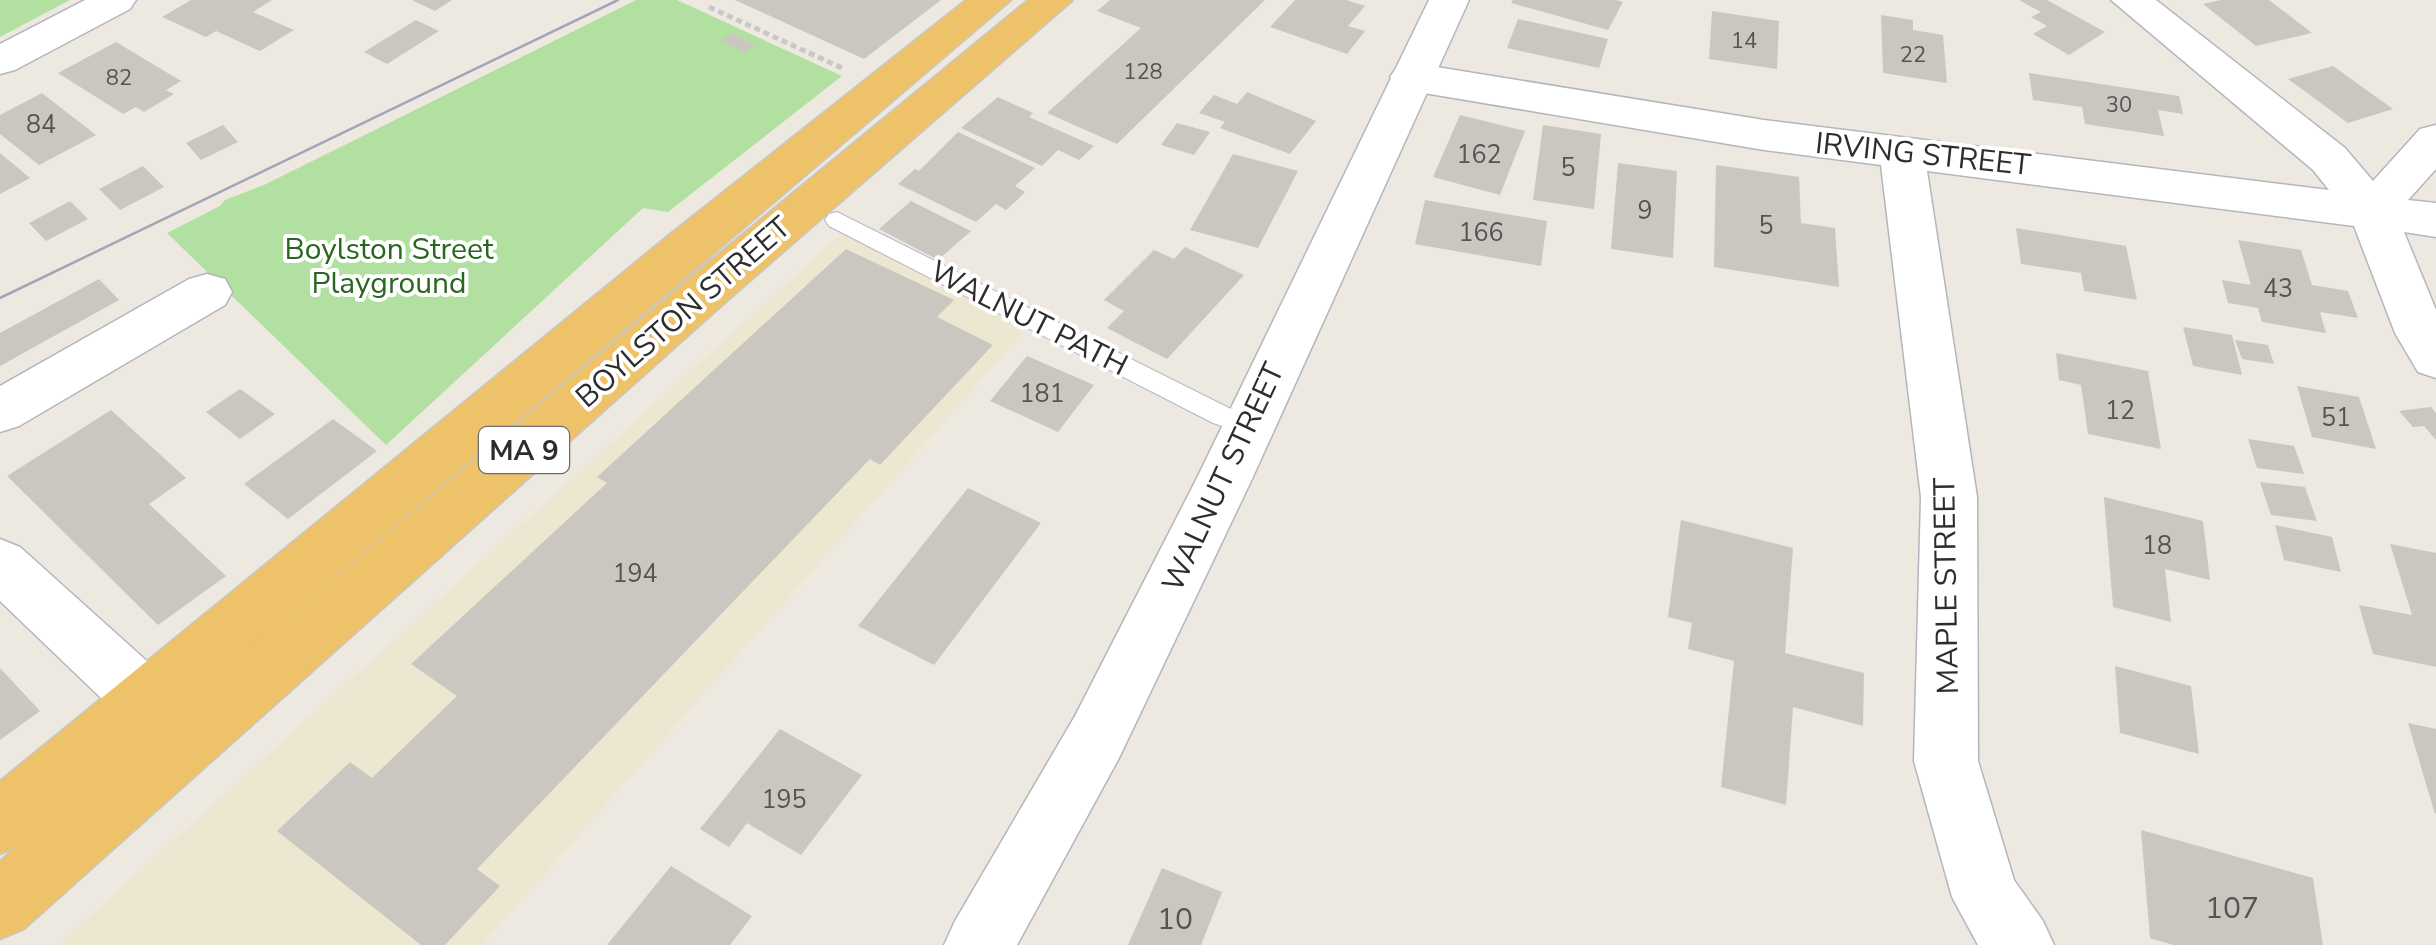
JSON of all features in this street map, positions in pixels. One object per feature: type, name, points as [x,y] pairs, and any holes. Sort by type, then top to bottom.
[{"type":"highway","name":"BOYLSTON STREET","points":[[0,822],[686,248],[991,0]]},
{"type":"highway","name":"BOYLSTON STREET","points":[[0,905],[711,287],[1053,0]]},
{"type":"street","points":[[0,60],[116,0]]},
{"type":"street","name":"WALNUT STREET","points":[[980,945],[1097,738],[1450,0]]},
{"type":"street","points":[[2131,0],[2329,159],[2372,211],[2420,332],[2436,358]]},
{"type":"street","name":"IRVING STREET","points":[[1412,76],[1706,126],[1902,154],[2040,167],[2436,220]]},
{"type":"street","points":[[2372,211],[2436,140]]},
{"type":"street","name":"MAPLE STREET","points":[[1902,154],[1949,497],[1946,761],[1986,897],[2019,945]]},
{"type":"street","points":[[0,411],[207,292]]},
{"type":"street","points":[[0,564],[147,701]]},
{"type":"lane","name":"WALNUT PATH","points":[[837,220],[1222,416]]},
{"type":"path","points":[[709,7],[852,73]]},
{"type":"shaded area","points":[[843,232],[1027,328],[482,945],[58,945]]},
{"type":"green space","points":[[0,0],[70,0],[0,37]]},
{"type":"green space","name":"Boylston Street Playground","points":[[636,0],[677,0],[842,76],[668,212],[643,208],[386,445],[167,233],[225,200],[264,185]]},
{"type":"building","points":[[191,0],[272,0],[253,12],[294,30],[260,51],[216,31],[206,37],[162,17]]},
{"type":"building","points":[[412,0],[452,0],[435,11]]},
{"type":"building","points":[[735,0],[941,0],[864,59]]},
{"type":"building","points":[[1110,0],[1265,0],[1117,144],[1047,113],[1141,28],[1097,11]]},
{"type":"building","points":[[1295,0],[1347,0],[1365,6],[1348,26],[1365,31],[1347,54],[1270,27]]},
{"type":"building","points":[[2019,0],[2047,0],[2105,32],[2069,55],[2033,34],[2047,26],[2031,17],[2041,12]]},
{"type":"building","points":[[2269,0],[2312,33],[2256,46],[2203,4]]},
{"type":"building","points":[[1623,2],[1608,30],[1511,3]]},
{"type":"building","points":[[1712,11],[1779,21],[1777,69],[1709,59]]},
{"type":"building","points":[[1881,15],[1913,20],[1913,30],[1943,35],[1947,83],[1883,73]]},
{"type":"building","points":[[1518,19],[1608,39],[1599,68],[1507,48]]},
{"type":"building","points":[[416,20],[439,31],[387,64],[364,52]]},
{"type":"building","points":[[731,33],[755,45],[745,52],[721,41]]},
{"type":"building","points":[[116,42],[181,81],[166,90],[174,94],[144,112],[136,107],[123,114],[58,73]]},
{"type":"building","points":[[2333,66],[2393,109],[2348,123],[2288,79]]},
{"type":"building","points":[[2029,73],[2179,96],[2183,114],[2158,110],[2164,136],[2085,124],[2082,107],[2033,100]]},
{"type":"building","points":[[1247,92],[1316,121],[1290,154],[1220,128],[1225,122],[1199,113],[1214,95],[1237,104]]},
{"type":"building","points":[[42,93],[96,135],[39,165],[0,134],[0,115]]},
{"type":"building","points":[[998,97],[1033,113],[1029,117],[1094,146],[1079,160],[1058,150],[1042,166],[961,128]]},
{"type":"building","points":[[1460,115],[1525,131],[1500,195],[1433,177]]},
{"type":"building","points":[[1177,123],[1210,132],[1194,155],[1161,145]]},
{"type":"building","points":[[223,125],[238,142],[201,160],[186,143]]},
{"type":"building","points":[[1543,125],[1601,134],[1594,209],[1533,200]]},
{"type":"building","points":[[958,132],[1035,168],[1015,186],[1025,192],[1016,201],[1006,210],[996,204],[976,222],[898,184],[915,169],[919,171]]},
{"type":"building","points":[[0,153],[30,178],[0,194]]},
{"type":"building","points":[[1233,154],[1298,171],[1258,248],[1190,230]]},
{"type":"building","points":[[1618,163],[1677,171],[1673,258],[1611,249]]},
{"type":"building","points":[[1716,165],[1799,177],[1801,223],[1835,228],[1839,287],[1714,267]]},
{"type":"building","points":[[143,166],[164,187],[120,210],[99,189]]},
{"type":"building","points":[[1425,200],[1547,221],[1541,266],[1415,244]]},
{"type":"building","points":[[70,201],[88,219],[46,241],[29,223]]},
{"type":"building","points":[[911,201],[971,231],[938,260],[879,229]]},
{"type":"building","points":[[2016,228],[2126,246],[2137,300],[2084,291],[2081,273],[2021,264]]},
{"type":"building","points":[[2238,240],[2301,250],[2312,285],[2348,291],[2358,318],[2320,312],[2326,333],[2262,322],[2258,308],[2228,303],[2222,280],[2251,285]]},
{"type":"building","points":[[1185,247],[1244,275],[1167,359],[1107,328],[1124,311],[1104,300],[1154,250],[1174,259]]},
{"type":"building","points":[[846,249],[954,300],[937,317],[993,345],[880,465],[870,459],[477,869],[500,886],[445,945],[421,945],[277,831],[350,762],[372,778],[457,696],[411,664],[607,483],[597,477]]},
{"type":"building","points":[[99,279],[119,300],[0,366],[0,333]]},
{"type":"building","points":[[2183,327],[2232,335],[2242,375],[2193,366]]},
{"type":"building","points":[[2235,340],[2268,345],[2274,364],[2242,359]]},
{"type":"building","points":[[2056,353],[2148,371],[2161,449],[2088,434],[2081,385],[2059,380]]},
{"type":"building","points":[[1027,356],[1094,385],[1058,432],[990,401]]},
{"type":"building","points":[[2297,386],[2359,397],[2376,449],[2312,437]]},
{"type":"building","points":[[240,389],[275,414],[240,439],[206,412]]},
{"type":"building","points":[[2431,407],[2436,413],[2436,440],[2424,426],[2413,427],[2399,411]]},
{"type":"building","points":[[111,410],[186,478],[149,504],[226,576],[158,625],[7,476]]},
{"type":"building","points":[[333,419],[377,451],[288,519],[244,484]]},
{"type":"building","points":[[2248,439],[2294,446],[2304,474],[2257,468]]},
{"type":"building","points":[[2260,482],[2305,487],[2317,521],[2271,515]]},
{"type":"building","points":[[968,488],[1041,523],[934,665],[858,626]]},
{"type":"building","points":[[2104,497],[2203,521],[2210,580],[2165,569],[2171,622],[2113,607]]},
{"type":"building","points":[[1681,520],[1793,548],[1785,653],[1864,673],[1863,726],[1793,707],[1786,805],[1721,787],[1734,661],[1688,649],[1692,623],[1668,617]]},
{"type":"building","points":[[2275,525],[2332,537],[2341,572],[2284,560]]},
{"type":"building","points":[[2390,544],[2436,553],[2436,667],[2373,654],[2359,605],[2412,615]]},
{"type":"building","points":[[2115,666],[2191,686],[2199,754],[2120,733]]},
{"type":"building","points":[[0,668],[40,711],[0,740]]},
{"type":"building","points":[[2408,723],[2436,729],[2435,814]]},
{"type":"building","points":[[780,729],[862,775],[801,855],[747,823],[729,847],[700,829]]},
{"type":"building","points":[[2141,830],[2313,878],[2323,945],[2173,945],[2150,938]]},
{"type":"building","points":[[671,866],[752,916],[730,945],[607,945]]},
{"type":"building","points":[[1162,868],[1222,892],[1201,945],[1128,945]]},
{"type":"tram line","points":[[0,298],[618,0]]}]
